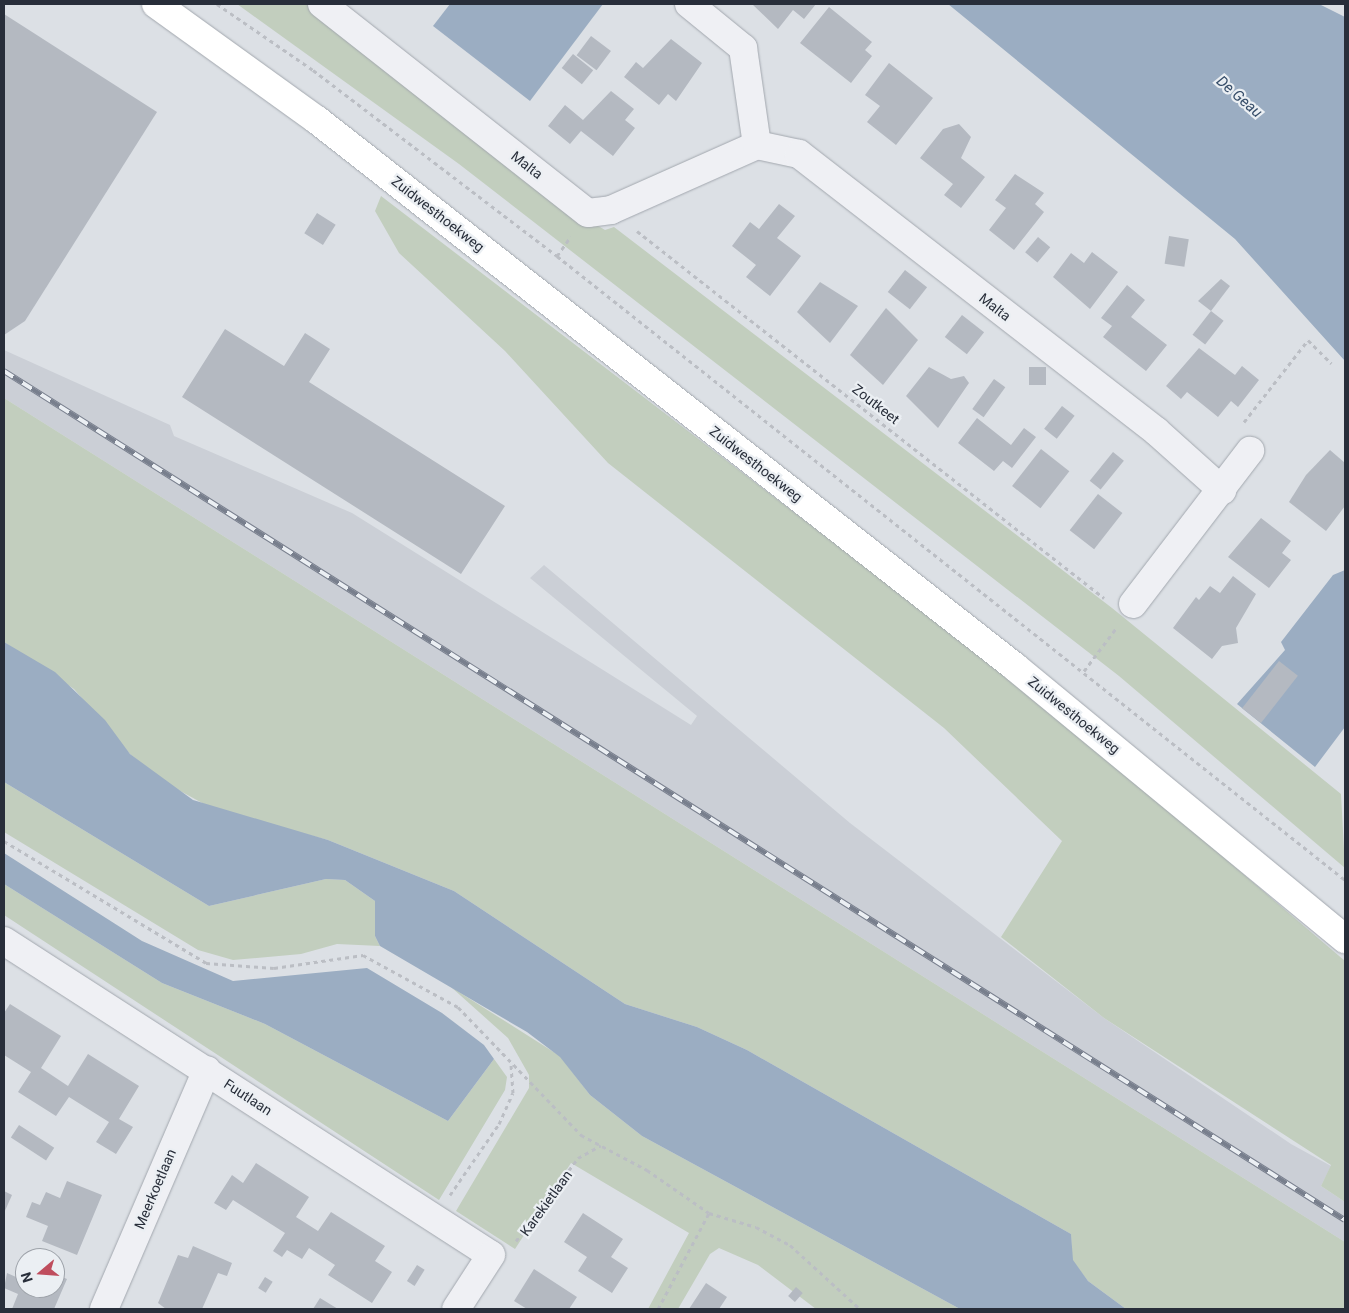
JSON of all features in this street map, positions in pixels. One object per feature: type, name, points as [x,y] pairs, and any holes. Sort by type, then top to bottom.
[{"type":"main road","name":"Zuidwesthoekweg","points":[[156,4],[317,120],[1007,661],[1345,939]]},
{"type":"street","name":"Malta","points":[[322,4],[588,213],[611,210],[757,145],[799,154],[1156,431],[1222,490]]},
{"type":"street","points":[[689,4],[744,48],[757,145]]},
{"type":"street","points":[[1130,610],[1250,451]]},
{"type":"street","name":"Fuutlaan","points":[[4,941],[207,1070],[491,1255]]},
{"type":"street","name":"Meerkoetlaan","points":[[104,1309],[207,1070]]},
{"type":"street","points":[[456,1309],[491,1255]]},
{"type":"path","points":[[218,4],[313,70],[557,256],[1084,671],[1345,880]]},
{"type":"path","name":"Zoutkeet","points":[[611,210],[1130,610]]},
{"type":"path","points":[[1250,451],[1231,438],[1308,340],[1331,363]]},
{"type":"path","points":[[1084,671],[1130,610]]},
{"type":"path","points":[[4,841],[206,963],[274,968],[362,955],[458,1007],[581,1135],[648,1170],[709,1213],[756,1227],[790,1245],[860,1309]]},
{"type":"path","points":[[435,1218],[499,1124],[513,1094],[511,1062]]},
{"type":"path","name":"Karekietlaan","points":[[491,1255],[519,1240],[578,1158],[601,1145]]},
{"type":"path","points":[[658,1309],[709,1213]]},
{"type":"shaded area","points":[[4,350],[170,425],[174,436],[352,513],[691,725],[697,716],[530,578],[544,565],[850,823],[1104,1018],[1291,1144],[1331,1166],[1321,1186],[1345,1202],[1345,1242],[4,398]]},
{"type":"green space","points":[[237,4],[309,4],[573,211],[605,230],[614,227],[1112,608],[1341,794],[1345,868],[1119,676],[459,164]]},
{"type":"green space","points":[[381,196],[1042,702],[1345,961],[1345,1202],[1321,1186],[1331,1165],[1104,1018],[1001,937],[1062,841],[944,728],[608,463],[505,351],[399,253],[375,211]]},
{"type":"green space","points":[[4,398],[1345,1242],[1345,1309],[1126,1309],[1088,1281],[1072,1260],[1071,1234],[747,1050],[697,1027],[625,1004],[454,891],[328,840],[215,810],[162,781],[130,754],[74,689],[4,642]]},
{"type":"green space","points":[[4,782],[209,906],[326,879],[345,880],[375,901],[375,936],[380,946],[337,944],[301,954],[233,960],[198,950],[4,832]]},
{"type":"green space","points":[[4,884],[162,983],[265,1024],[448,1121],[494,1059],[507,1077],[505,1090],[439,1200],[4,915]]},
{"type":"green space","points":[[451,987],[560,1056],[590,1095],[642,1136],[960,1309],[816,1309],[758,1265],[719,1248],[710,1254],[678,1309],[648,1309],[689,1233],[571,1163],[515,1249],[456,1211],[529,1088],[529,1075],[508,1038]]},
{"type":"water","points":[[450,4],[603,4],[530,101],[433,26]]},
{"type":"water","name":"De Geau","points":[[948,4],[1319,4],[1345,17],[1345,361],[1235,239]]},
{"type":"water","points":[[1345,570],[1345,727],[1315,767],[1237,704],[1285,650],[1281,642],[1333,575]]},
{"type":"water","points":[[4,642],[55,672],[105,720],[130,754],[193,800],[328,840],[454,891],[625,1004],[697,1027],[747,1050],[1071,1234],[1073,1260],[1088,1281],[1126,1309],[960,1309],[642,1136],[590,1095],[560,1057],[527,1032],[380,946],[375,936],[375,901],[345,880],[326,879],[209,906],[4,782]]},
{"type":"water","points":[[4,853],[142,941],[233,981],[367,968],[442,1013],[484,1045],[494,1059],[448,1121],[265,1024],[162,983],[4,884]]},
{"type":"building","points":[[752,4],[816,4],[804,19],[793,10],[778,29]]},
{"type":"building","points":[[829,7],[872,42],[865,50],[872,56],[851,83],[800,43]]},
{"type":"building","points":[[4,14],[157,112],[25,321],[4,335]]},
{"type":"building","points":[[591,36],[611,51],[597,70],[577,55]]},
{"type":"building","points":[[671,39],[702,63],[676,101],[668,94],[659,105],[624,77],[636,62],[643,68]]},
{"type":"building","points":[[573,54],[593,70],[582,84],[562,68]]},
{"type":"building","points":[[889,63],[933,98],[896,145],[867,122],[880,106],[865,95]]},
{"type":"building","points":[[611,91],[634,109],[625,120],[635,128],[613,156],[581,131],[570,144],[548,126],[565,105],[583,120]]},
{"type":"building","points":[[959,124],[971,137],[961,158],[985,177],[961,208],[944,195],[953,184],[920,158],[943,129]]},
{"type":"building","points":[[1015,174],[1044,193],[1035,204],[1044,212],[1014,250],[989,230],[1006,208],[995,200]]},
{"type":"building","points":[[779,204],[795,216],[777,238],[801,256],[770,296],[746,277],[756,265],[732,246],[750,222],[759,229]]},
{"type":"building","points":[[317,213],[336,225],[323,245],[304,233]]},
{"type":"building","points":[[1169,236],[1189,239],[1184,267],[1165,264]]},
{"type":"building","points":[[1038,237],[1050,247],[1037,263],[1025,252]]},
{"type":"building","points":[[1092,252],[1118,272],[1090,309],[1053,277],[1071,253],[1084,263]]},
{"type":"building","points":[[905,270],[927,287],[910,309],[888,292]]},
{"type":"building","points":[[1221,279],[1230,286],[1211,311],[1198,301]]},
{"type":"building","points":[[820,282],[858,306],[830,343],[797,312]]},
{"type":"building","points":[[1127,285],[1145,300],[1131,317],[1167,345],[1146,371],[1103,337],[1112,326],[1101,318]]},
{"type":"building","points":[[886,308],[918,340],[883,385],[850,355]]},
{"type":"building","points":[[1211,311],[1224,321],[1205,344],[1193,335]]},
{"type":"building","points":[[962,315],[984,332],[967,354],[945,337]]},
{"type":"building","points":[[225,329],[284,366],[305,333],[330,349],[309,382],[505,506],[461,574],[182,397]]},
{"type":"building","points":[[1199,348],[1235,375],[1242,366],[1259,380],[1238,407],[1231,401],[1218,417],[1187,392],[1181,399],[1166,386]]},
{"type":"building","points":[[929,367],[951,379],[964,376],[969,383],[938,428],[906,396]]},
{"type":"building","points":[[1029,367],[1046,367],[1046,385],[1029,385]]},
{"type":"building","points":[[994,379],[1005,387],[984,417],[972,409]]},
{"type":"building","points":[[1062,406],[1075,416],[1057,439],[1044,429]]},
{"type":"building","points":[[977,418],[1011,445],[1024,428],[1036,437],[1012,468],[1003,461],[994,471],[958,443]]},
{"type":"building","points":[[1041,449],[1069,471],[1040,508],[1012,486]]},
{"type":"building","points":[[1330,450],[1345,463],[1345,506],[1326,531],[1289,502],[1306,475]]},
{"type":"building","points":[[1113,452],[1124,461],[1101,490],[1090,481]]},
{"type":"building","points":[[1098,494],[1122,513],[1094,549],[1070,530]]},
{"type":"building","points":[[1261,518],[1291,541],[1282,553],[1291,560],[1269,588],[1228,557]]},
{"type":"building","points":[[1233,576],[1256,594],[1236,628],[1238,643],[1222,646],[1212,659],[1173,628],[1196,597],[1199,600],[1210,586],[1220,593]]},
{"type":"building","points":[[1279,661],[1298,676],[1261,723],[1242,708]]},
{"type":"building","points":[[10,1004],[61,1036],[41,1068],[68,1086],[88,1054],[139,1086],[119,1119],[133,1127],[116,1154],[96,1142],[109,1122],[69,1097],[56,1116],[18,1092],[31,1072],[4,1055],[4,1013]]},
{"type":"building","points":[[19,1125],[54,1148],[46,1160],[11,1138]]},
{"type":"building","points":[[256,1163],[309,1197],[296,1217],[318,1231],[331,1212],[385,1246],[375,1261],[392,1272],[372,1303],[328,1275],[335,1265],[309,1248],[302,1259],[287,1250],[282,1257],[273,1251],[285,1233],[233,1200],[226,1210],[214,1203],[232,1175],[243,1183]]},
{"type":"building","points":[[67,1181],[102,1195],[77,1255],[65,1250],[65,1248],[60,1248],[42,1241],[48,1226],[26,1217],[32,1202],[40,1205],[46,1192],[60,1198]]},
{"type":"building","points":[[4,1191],[12,1195],[4,1213]]},
{"type":"building","points":[[583,1213],[623,1239],[611,1257],[628,1268],[612,1293],[578,1271],[587,1257],[564,1242]]},
{"type":"building","points":[[193,1246],[232,1263],[227,1276],[218,1273],[202,1309],[166,1309],[158,1303],[178,1255],[188,1258]]},
{"type":"building","points":[[417,1265],[425,1270],[415,1286],[407,1281]]},
{"type":"building","points":[[534,1269],[577,1297],[569,1309],[527,1309],[514,1301]]},
{"type":"building","points":[[7,1273],[15,1277],[15,1293],[4,1288]]},
{"type":"building","points":[[265,1277],[273,1282],[266,1293],[258,1288]]},
{"type":"building","points":[[706,1283],[727,1297],[719,1309],[689,1309]]},
{"type":"building","points":[[796,1287],[803,1293],[795,1302],[788,1296]]},
{"type":"building","points":[[16,1298],[59,1298],[54,1309],[12,1309]]},
{"type":"building","points":[[320,1298],[338,1309],[313,1309]]},
{"type":"railway","points":[[4,371],[1345,1220]]}]
